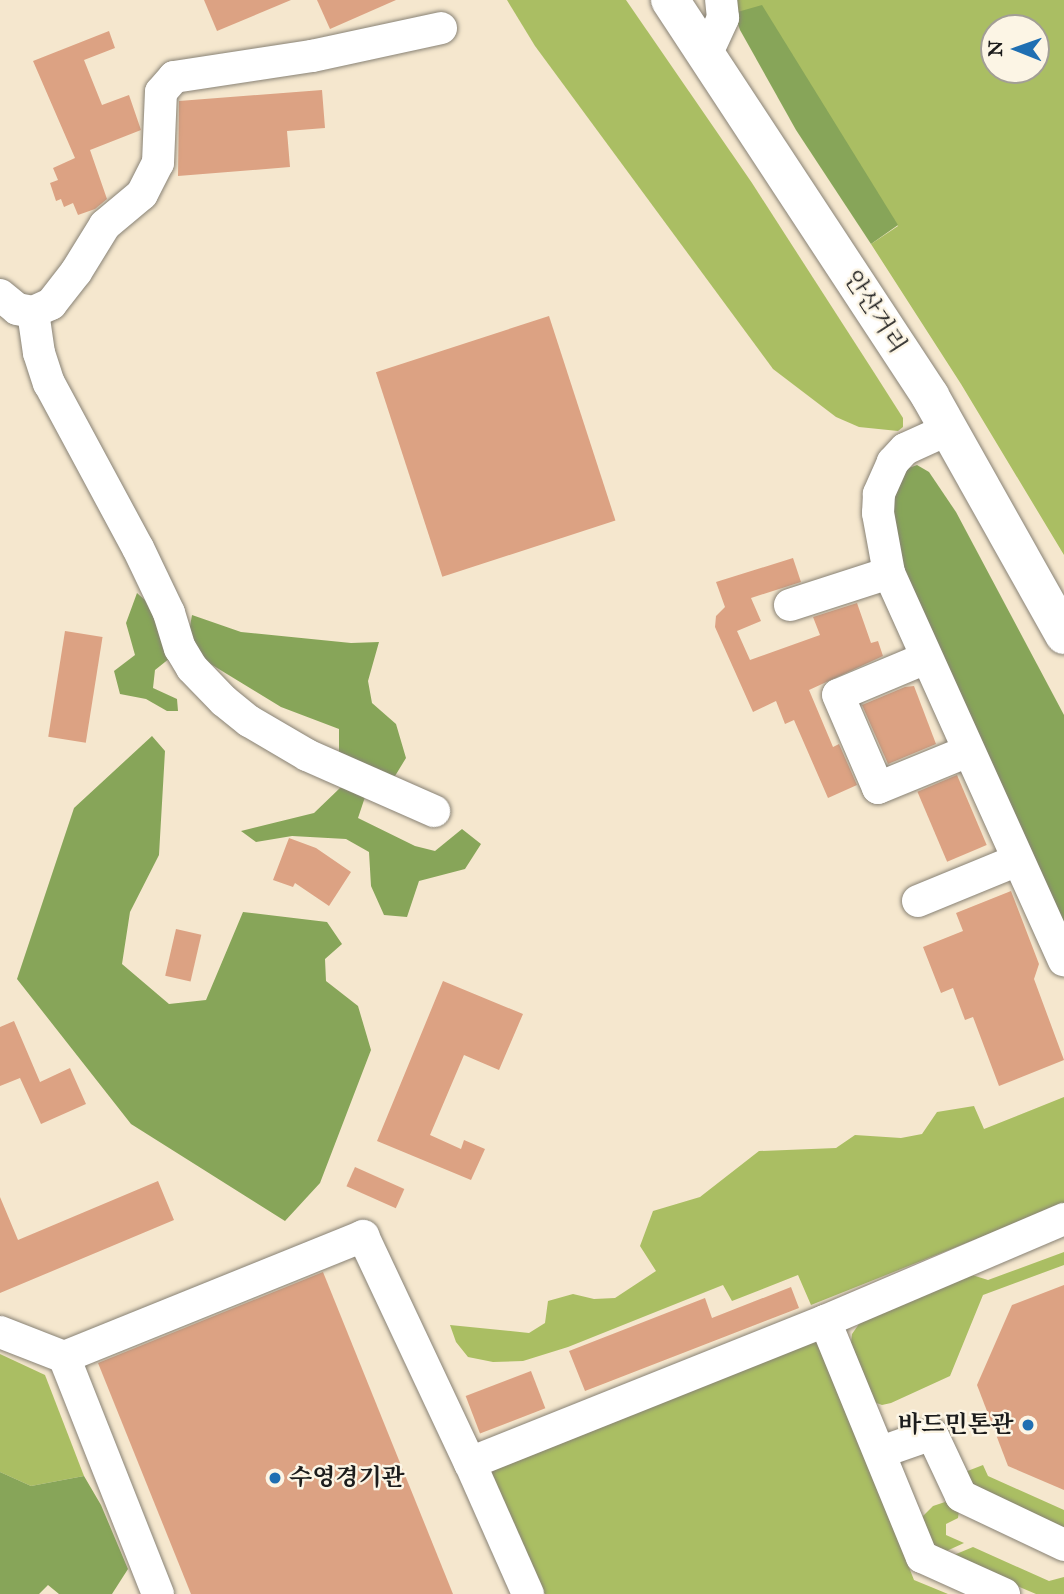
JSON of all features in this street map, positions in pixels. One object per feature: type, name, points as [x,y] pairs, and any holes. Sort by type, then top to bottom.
[{"type":"main road","name":"안산거리","points":[[670,0],[930,396],[1064,635]]},
{"type":"street","points":[[706,55],[723,18],[720,0]]},
{"type":"street","points":[[0,295],[17,309],[33,312],[51,304],[76,272],[105,225],[142,194],[158,163],[160,92],[174,77],[312,56],[441,28]]},
{"type":"street","points":[[33,312],[38,353],[49,383],[138,548],[169,613],[180,648],[192,668],[224,701],[249,721],[307,755],[434,811]]},
{"type":"street","points":[[949,429],[905,449],[893,462],[879,494],[878,513],[889,573],[1064,960]]},
{"type":"street","points":[[790,605],[889,573]]},
{"type":"street","points":[[926,659],[838,695],[878,788],[968,751]]},
{"type":"street","points":[[918,901],[1018,860]]},
{"type":"street","points":[[470,1463],[825,1321],[1064,1219]]},
{"type":"street","points":[[0,1332],[64,1357],[363,1236],[470,1463],[528,1594]]},
{"type":"street","points":[[825,1321],[922,1557],[1004,1594]]},
{"type":"street","points":[[64,1357],[158,1594]]},
{"type":"street","points":[[881,1452],[932,1434],[961,1496],[1064,1545]]},
{"type":"green space","points":[[507,0],[626,0],[752,183],[903,418],[903,427],[898,431],[859,427],[836,417],[773,369],[535,46]]},
{"type":"green space","points":[[734,0],[1064,0],[1064,555],[961,384],[871,244],[898,226],[734,13]]},
{"type":"green space","points":[[762,5],[898,225],[871,244],[796,130],[740,30],[734,13]]},
{"type":"green space","points":[[917,465],[929,472],[956,512],[1064,715],[1064,939],[896,574],[887,488],[906,469]]},
{"type":"green space","points":[[137,593],[164,617],[170,658],[155,670],[153,688],[177,699],[178,711],[167,711],[146,699],[120,694],[114,671],[135,655],[126,623]]},
{"type":"green space","points":[[192,615],[241,632],[351,643],[379,642],[368,681],[372,703],[396,724],[406,758],[395,776],[368,770],[339,756],[339,729],[281,707],[186,649]]},
{"type":"green space","points":[[152,736],[165,751],[159,855],[130,912],[122,964],[169,1004],[206,1000],[243,912],[327,922],[342,944],[325,959],[326,981],[358,1006],[371,1050],[320,1183],[285,1221],[131,1124],[17,979],[74,808]]},
{"type":"green space","points":[[362,783],[365,797],[358,818],[415,846],[435,851],[462,829],[481,844],[465,869],[419,881],[407,917],[384,915],[371,886],[369,852],[346,839],[292,836],[256,842],[241,831],[314,813],[340,788]]},
{"type":"green space","points":[[1064,1097],[1064,1204],[811,1305],[798,1275],[732,1301],[723,1285],[568,1347],[523,1361],[493,1362],[468,1357],[456,1342],[450,1325],[529,1333],[545,1323],[548,1301],[573,1294],[594,1299],[615,1298],[656,1271],[640,1246],[653,1211],[700,1197],[759,1151],[836,1148],[855,1135],[901,1138],[922,1134],[937,1112],[974,1106],[984,1129]]},
{"type":"green space","points":[[1064,1252],[1064,1265],[983,1295],[950,1376],[891,1403],[882,1405],[871,1401],[850,1352],[852,1334],[859,1324],[872,1314],[969,1274],[988,1280]]},
{"type":"green space","points":[[817,1334],[914,1580],[948,1594],[545,1594],[484,1463]]},
{"type":"green space","points":[[0,1354],[45,1375],[84,1476],[31,1486],[0,1472]]},
{"type":"green space","points":[[983,1465],[988,1476],[1064,1510],[1064,1532],[973,1494],[965,1472]]},
{"type":"green space","points":[[0,1472],[31,1486],[84,1476],[101,1505],[128,1569],[112,1594],[59,1594],[48,1585],[39,1594],[0,1594]]},
{"type":"green space","points":[[951,1500],[959,1511],[958,1518],[946,1524],[946,1535],[964,1543],[940,1554],[932,1548],[922,1517],[933,1506]]},
{"type":"green space","points":[[973,1547],[1049,1581],[1064,1577],[1064,1594],[1036,1594],[949,1557]]},
{"type":"building","points":[[204,0],[291,0],[217,31]]},
{"type":"building","points":[[317,0],[396,0],[330,29]]},
{"type":"building","points":[[109,31],[115,48],[84,60],[102,105],[129,95],[141,130],[90,150],[107,199],[95,209],[78,215],[73,203],[64,207],[61,199],[56,201],[50,183],[58,180],[53,168],[75,158],[33,61]]},
{"type":"building","points":[[322,90],[325,128],[287,131],[290,167],[178,176],[179,101]]},
{"type":"building","points":[[549,316],[615,520],[442,577],[376,372]]},
{"type":"building","points":[[793,558],[801,582],[751,598],[761,621],[737,631],[750,660],[820,635],[813,617],[857,603],[871,643],[878,641],[883,656],[809,690],[833,747],[839,744],[857,785],[828,798],[794,720],[785,724],[776,701],[753,712],[715,627],[716,616],[725,607],[716,582]]},
{"type":"building","points":[[65,631],[103,637],[86,743],[48,737]]},
{"type":"building","points":[[914,686],[936,744],[888,764],[862,705],[905,687]]},
{"type":"building","points":[[957,775],[987,845],[947,862],[917,792]]},
{"type":"building","points":[[289,838],[316,848],[351,872],[329,906],[295,883],[293,887],[273,880]]},
{"type":"building","points":[[1011,891],[1039,964],[1034,979],[1064,1060],[999,1086],[973,1017],[965,1020],[953,988],[941,993],[923,947],[963,931],[956,913]]},
{"type":"building","points":[[176,929],[201,935],[191,982],[165,976]]},
{"type":"building","points":[[443,981],[523,1014],[499,1070],[464,1055],[430,1135],[461,1149],[464,1140],[485,1149],[471,1180],[377,1141]]},
{"type":"building","points":[[14,1021],[40,1082],[70,1068],[86,1104],[41,1124],[20,1078],[0,1086],[0,1027]]},
{"type":"building","points":[[355,1167],[404,1189],[396,1208],[346,1186]]},
{"type":"building","points":[[158,1181],[174,1220],[0,1293],[0,1197],[18,1240]]},
{"type":"building","name":"수영경기관","points":[[323,1272],[453,1594],[191,1594],[98,1363]]},
{"type":"building","name":"바드민톤관","points":[[1064,1285],[1064,1490],[1008,1466],[977,1385],[1012,1305]]},
{"type":"building","points":[[791,1287],[799,1308],[585,1391],[569,1351],[705,1298],[712,1318]]},
{"type":"building","points":[[531,1371],[545,1408],[480,1433],[466,1396]]},
{"type":"place","name":"바드민톤관","points":[[1028,1425]]},
{"type":"place","name":"수영경기관","points":[[275,1478]]}]
